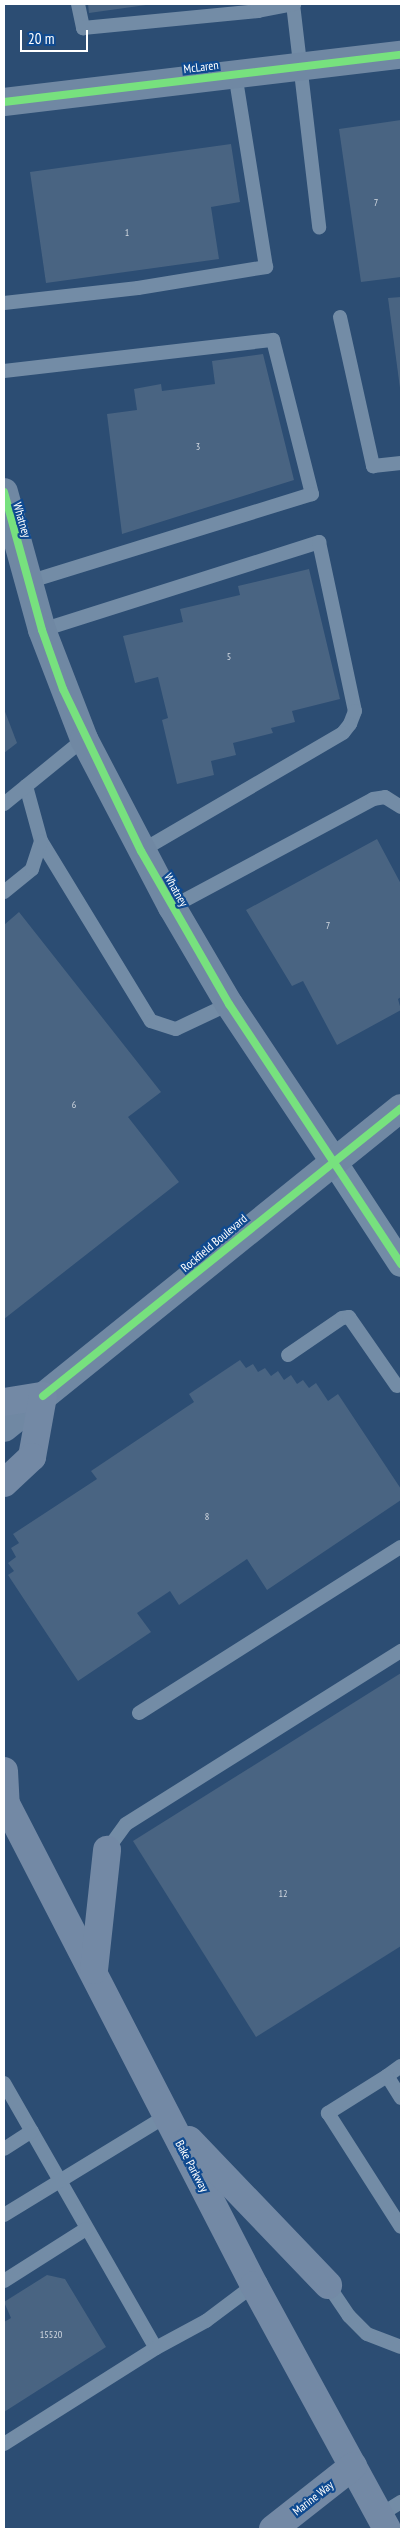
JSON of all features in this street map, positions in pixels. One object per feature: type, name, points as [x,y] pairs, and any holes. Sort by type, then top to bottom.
[{"type":"main road","points":[[4,1402],[43,1396],[32,1457],[4,1483]]},
{"type":"main road","points":[[4,1771],[4,1802]]},
{"type":"main road","name":"Bake Parkway","points":[[4,1802],[94,1970],[166,2116],[254,2285],[353,2466],[389,2515]]},
{"type":"main road","points":[[94,1970],[107,1850]]},
{"type":"main road","points":[[166,2116],[328,2285]]},
{"type":"main road","name":"Marine Way","points":[[273,2529],[353,2466]]},
{"type":"street","name":"McLaren","points":[[4,102],[401,55]]},
{"type":"street","name":"Whatney","points":[[4,497],[42,630],[84,739],[141,851],[229,1004],[401,1264]]},
{"type":"street","name":"Rockfield Boulevard","points":[[4,1428],[333,1160],[401,1108]]},
{"type":"lane","points":[[78,4],[82,28],[294,4],[319,227]]},
{"type":"lane","points":[[4,303],[138,288],[266,266],[235,74]]},
{"type":"lane","points":[[340,317],[373,466],[401,463]]},
{"type":"lane","points":[[4,371],[274,340],[312,494],[28,582]]},
{"type":"lane","points":[[42,630],[320,542],[355,711],[350,724],[343,732],[141,851]]},
{"type":"lane","points":[[4,804],[84,739]]},
{"type":"lane","points":[[26,786],[41,841],[151,1021],[176,1029],[229,1004]]},
{"type":"lane","points":[[172,907],[373,799],[386,797],[401,807]]},
{"type":"lane","points":[[4,892],[32,869],[41,841]]},
{"type":"lane","points":[[288,1355],[342,1318],[349,1317],[400,1387]]},
{"type":"lane","points":[[139,1713],[401,1547]]},
{"type":"lane","points":[[107,1850],[126,1824],[401,1651]]},
{"type":"lane","points":[[401,2066],[328,2113],[401,2227]]},
{"type":"lane","points":[[387,2076],[401,2098]]},
{"type":"lane","points":[[4,2083],[62,2180],[86,2228],[156,2348]]},
{"type":"lane","points":[[4,2215],[166,2116]]},
{"type":"lane","points":[[4,2148],[32,2131]]},
{"type":"lane","points":[[4,2281],[86,2228]]},
{"type":"lane","points":[[4,2444],[156,2348],[206,2321],[254,2285]]},
{"type":"lane","points":[[328,2285],[348,2316],[367,2334],[401,2347]]},
{"type":"building","points":[[88,4],[146,4],[146,5],[89,13]]},
{"type":"building","points":[[401,120],[401,277],[361,282],[339,129]]},
{"type":"building","points":[[231,144],[240,202],[211,207],[219,259],[46,283],[30,172]]},
{"type":"building","points":[[401,297],[401,388],[400,388],[388,298]]},
{"type":"building","points":[[263,354],[294,480],[122,534],[107,414],[137,410],[134,389],[161,384],[162,391],[215,384],[212,361]]},
{"type":"building","points":[[309,569],[340,699],[292,711],[295,722],[271,728],[273,733],[233,743],[236,755],[211,761],[214,775],[177,784],[162,720],[168,718],[158,677],[135,683],[123,636],[183,622],[180,609],[240,595],[238,586]]},
{"type":"building","points":[[4,709],[17,743],[4,753]]},
{"type":"building","points":[[377,839],[401,884],[401,997],[398,999],[401,1010],[337,1045],[303,981],[292,986],[246,910]]},
{"type":"building","points":[[19,912],[161,1092],[128,1117],[179,1182],[4,1319],[4,925]]},
{"type":"building","points":[[240,1360],[246,1368],[253,1364],[258,1372],[265,1368],[271,1376],[278,1371],[284,1380],[291,1375],[297,1384],[303,1380],[309,1388],[316,1383],[328,1401],[338,1394],[401,1489],[401,1500],[267,1590],[247,1559],[179,1605],[170,1591],[137,1613],[151,1632],[78,1681],[8,1575],[14,1571],[8,1563],[16,1557],[11,1548],[19,1543],[13,1534],[97,1479],[91,1471],[194,1402],[189,1394]]},
{"type":"building","points":[[401,1673],[401,1946],[256,2037],[133,1841]]},
{"type":"building","points":[[47,2275],[65,2279],[106,2347],[4,2412],[4,2322],[11,2318],[4,2302]]},
{"type":"cycle path","points":[[4,102],[401,55]]},
{"type":"cycle path","points":[[4,492],[42,630],[63,689],[141,851],[229,1004],[401,1264]]},
{"type":"cycle path","points":[[43,1396],[401,1108]]}]
